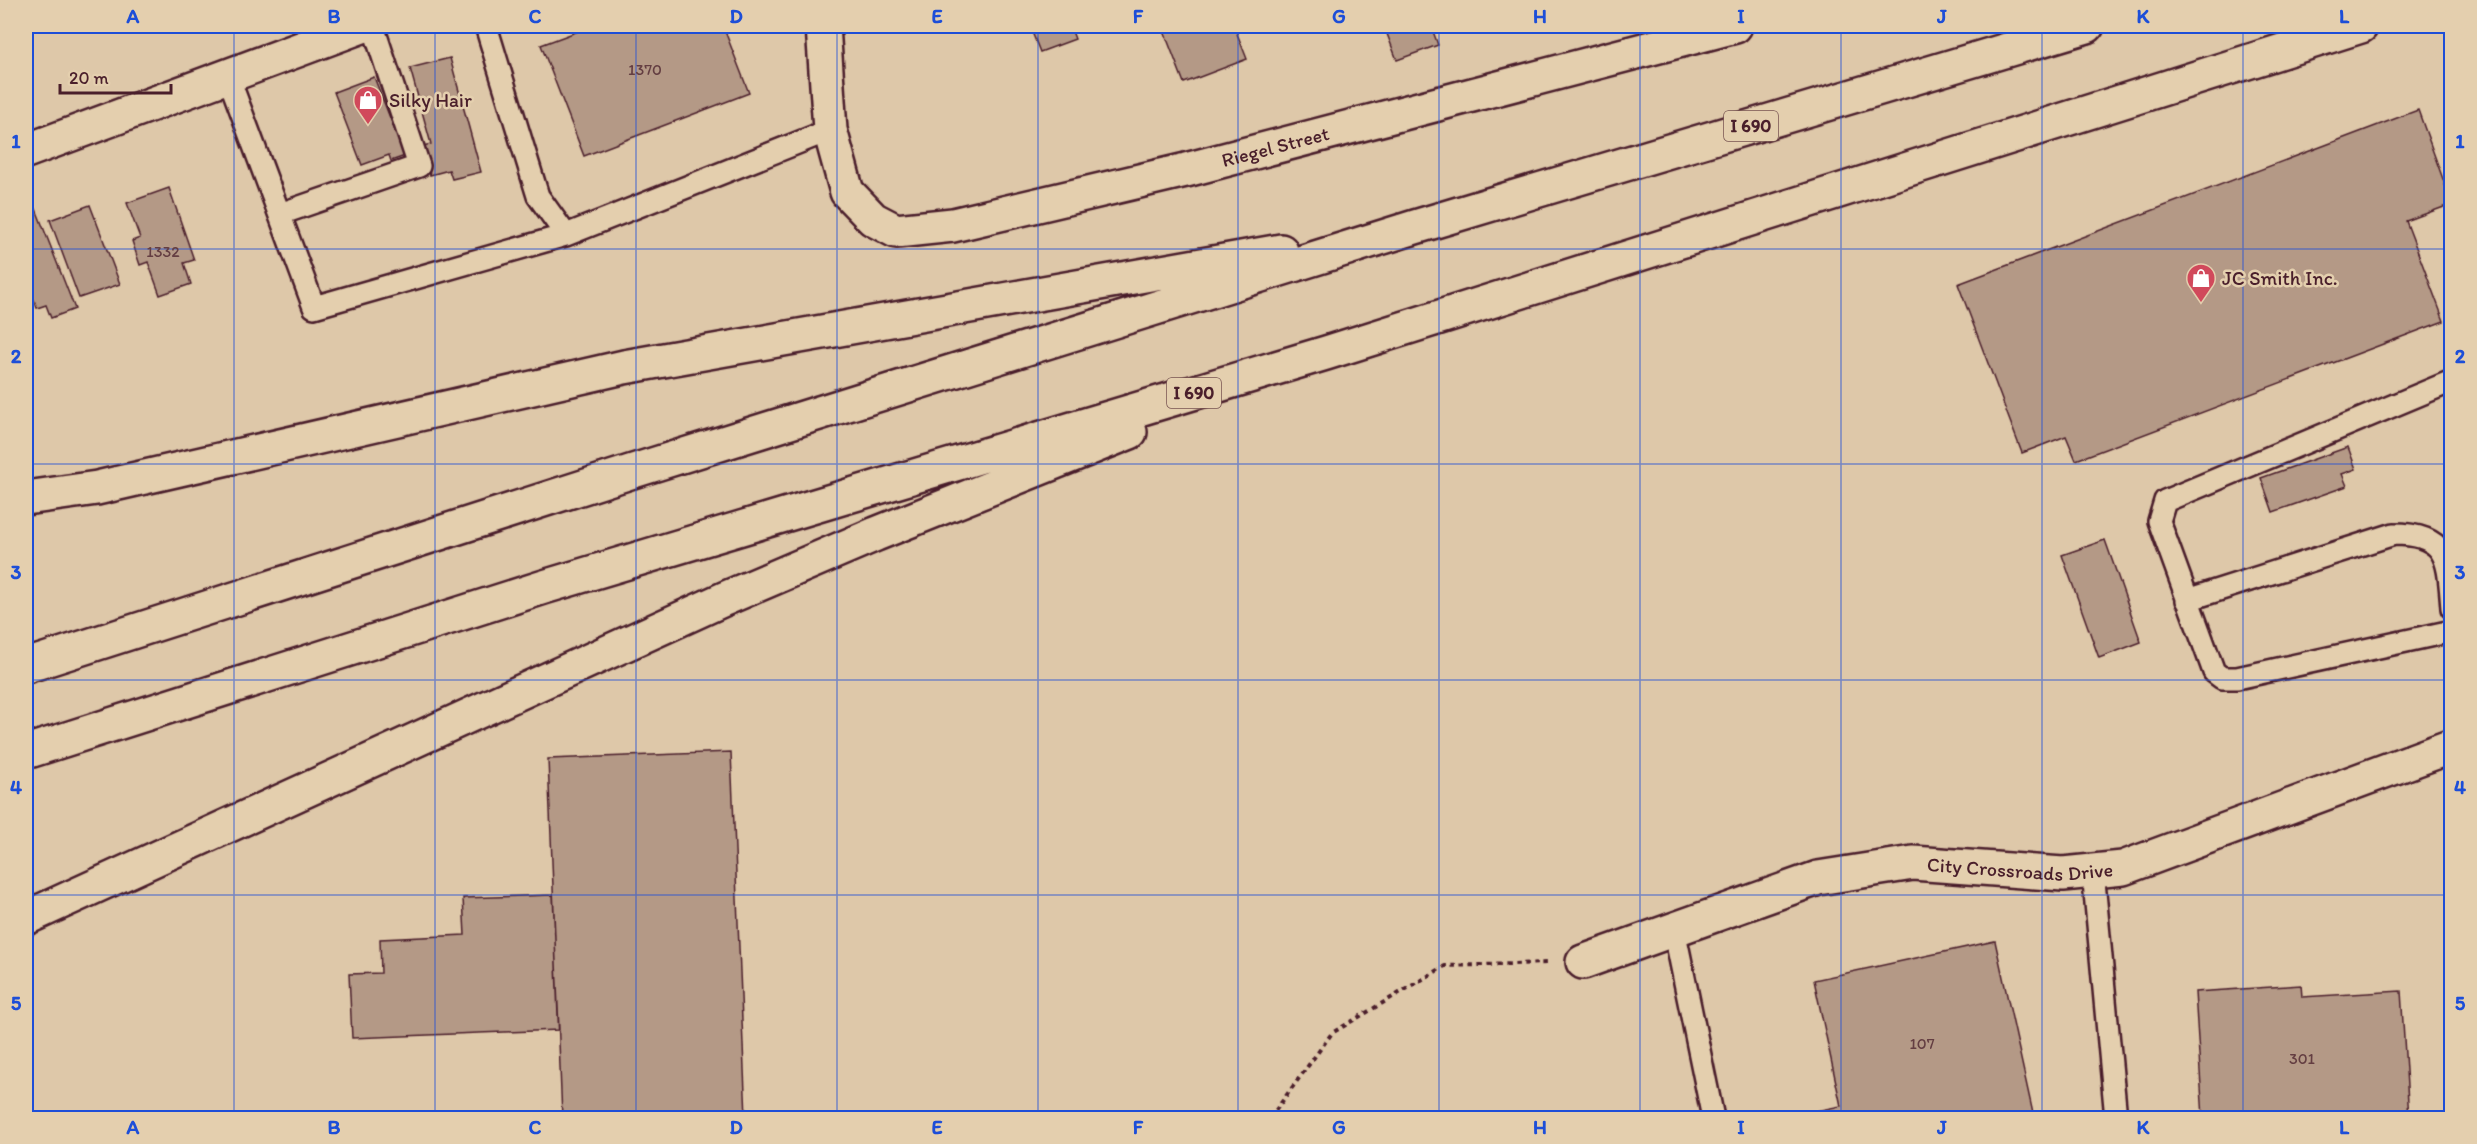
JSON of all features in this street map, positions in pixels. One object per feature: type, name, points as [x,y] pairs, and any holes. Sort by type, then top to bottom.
[{"type":"main road","points":[[26,151],[362,26]]},
{"type":"main road","name":"Riegel Street","points":[[823,26],[831,130],[847,192],[873,219],[896,231],[953,225],[1186,170],[1735,26]]},
{"type":"main road","name":"I 690","points":[[26,666],[595,483],[1415,227],[2086,26]]},
{"type":"main road","name":"I 690","points":[[26,753],[544,587],[1326,353],[2361,26]]},
{"type":"main road","points":[[26,498],[97,488],[624,367],[1415,227]]},
{"type":"main road","points":[[26,918],[724,598],[876,534],[1326,353]]},
{"type":"main road","points":[[26,513],[97,488]]},
{"type":"main road","name":"City Crossroads Drive","points":[[1583,962],[1818,878],[1913,863],[2062,874],[2123,868],[2451,747]]},
{"type":"lane","points":[[280,214],[419,166],[373,26]]},
{"type":"lane","points":[[486,26],[538,196],[566,235]]},
{"type":"lane","points":[[228,76],[314,306],[566,235],[831,130]]},
{"type":"lane","points":[[2451,381],[2165,501],[2159,521],[2214,672],[2222,678],[2237,678],[2451,631]]},
{"type":"lane","points":[[2187,600],[2394,534],[2416,534],[2430,539],[2442,553],[2449,569],[2451,608]]},
{"type":"lane","points":[[2092,871],[2116,1119]]},
{"type":"lane","points":[[1674,929],[1713,1119]]},
{"type":"path","points":[[1270,1119],[1332,1033],[1445,966],[1583,962]]},
{"type":"building","points":[[163,26],[180,26],[165,31]]},
{"type":"building","points":[[592,26],[723,26],[749,93],[584,156],[541,45]]},
{"type":"building","points":[[1050,26],[1070,26],[1075,39],[1040,52],[1032,32]]},
{"type":"building","points":[[1162,26],[1234,26],[1247,59],[1184,83]]},
{"type":"building","points":[[1384,26],[1431,26],[1438,45],[1397,60]]},
{"type":"building","points":[[450,58],[481,172],[452,179],[449,170],[430,175],[423,146],[431,144],[410,68]]},
{"type":"building","points":[[374,77],[405,156],[391,161],[389,155],[362,165],[334,92]]},
{"type":"building","name":"JC Smith Inc.","points":[[2418,110],[2452,204],[2406,221],[2444,321],[2076,460],[2066,436],[2022,453],[1958,284]]},
{"type":"building","points":[[169,188],[194,260],[184,263],[191,284],[160,295],[148,262],[140,265],[132,241],[140,238],[127,203]]},
{"type":"building","points":[[90,205],[120,284],[79,298],[50,220]]},
{"type":"building","points":[[36,209],[75,309],[51,318],[46,305],[37,308],[34,300],[26,303],[26,214]]},
{"type":"building","points":[[2348,447],[2356,469],[2342,474],[2347,486],[2273,512],[2261,478]]},
{"type":"building","points":[[2105,540],[2141,642],[2099,658],[2062,555]]},
{"type":"building","points":[[731,752],[746,1118],[562,1118],[548,759]]},
{"type":"building","points":[[553,895],[559,1030],[352,1038],[349,974],[381,973],[380,939],[465,935],[463,898]]},
{"type":"building","points":[[1995,941],[2034,1118],[1780,1118],[1841,1106],[1814,980]]},
{"type":"building","points":[[2301,985],[2302,997],[2401,991],[2409,1118],[2203,1118],[2195,992]]},
{"type":"place","name":"Silky Hair","points":[[368,126]]},
{"type":"place","name":"JC Smith Inc.","points":[[2201,304]]}]
